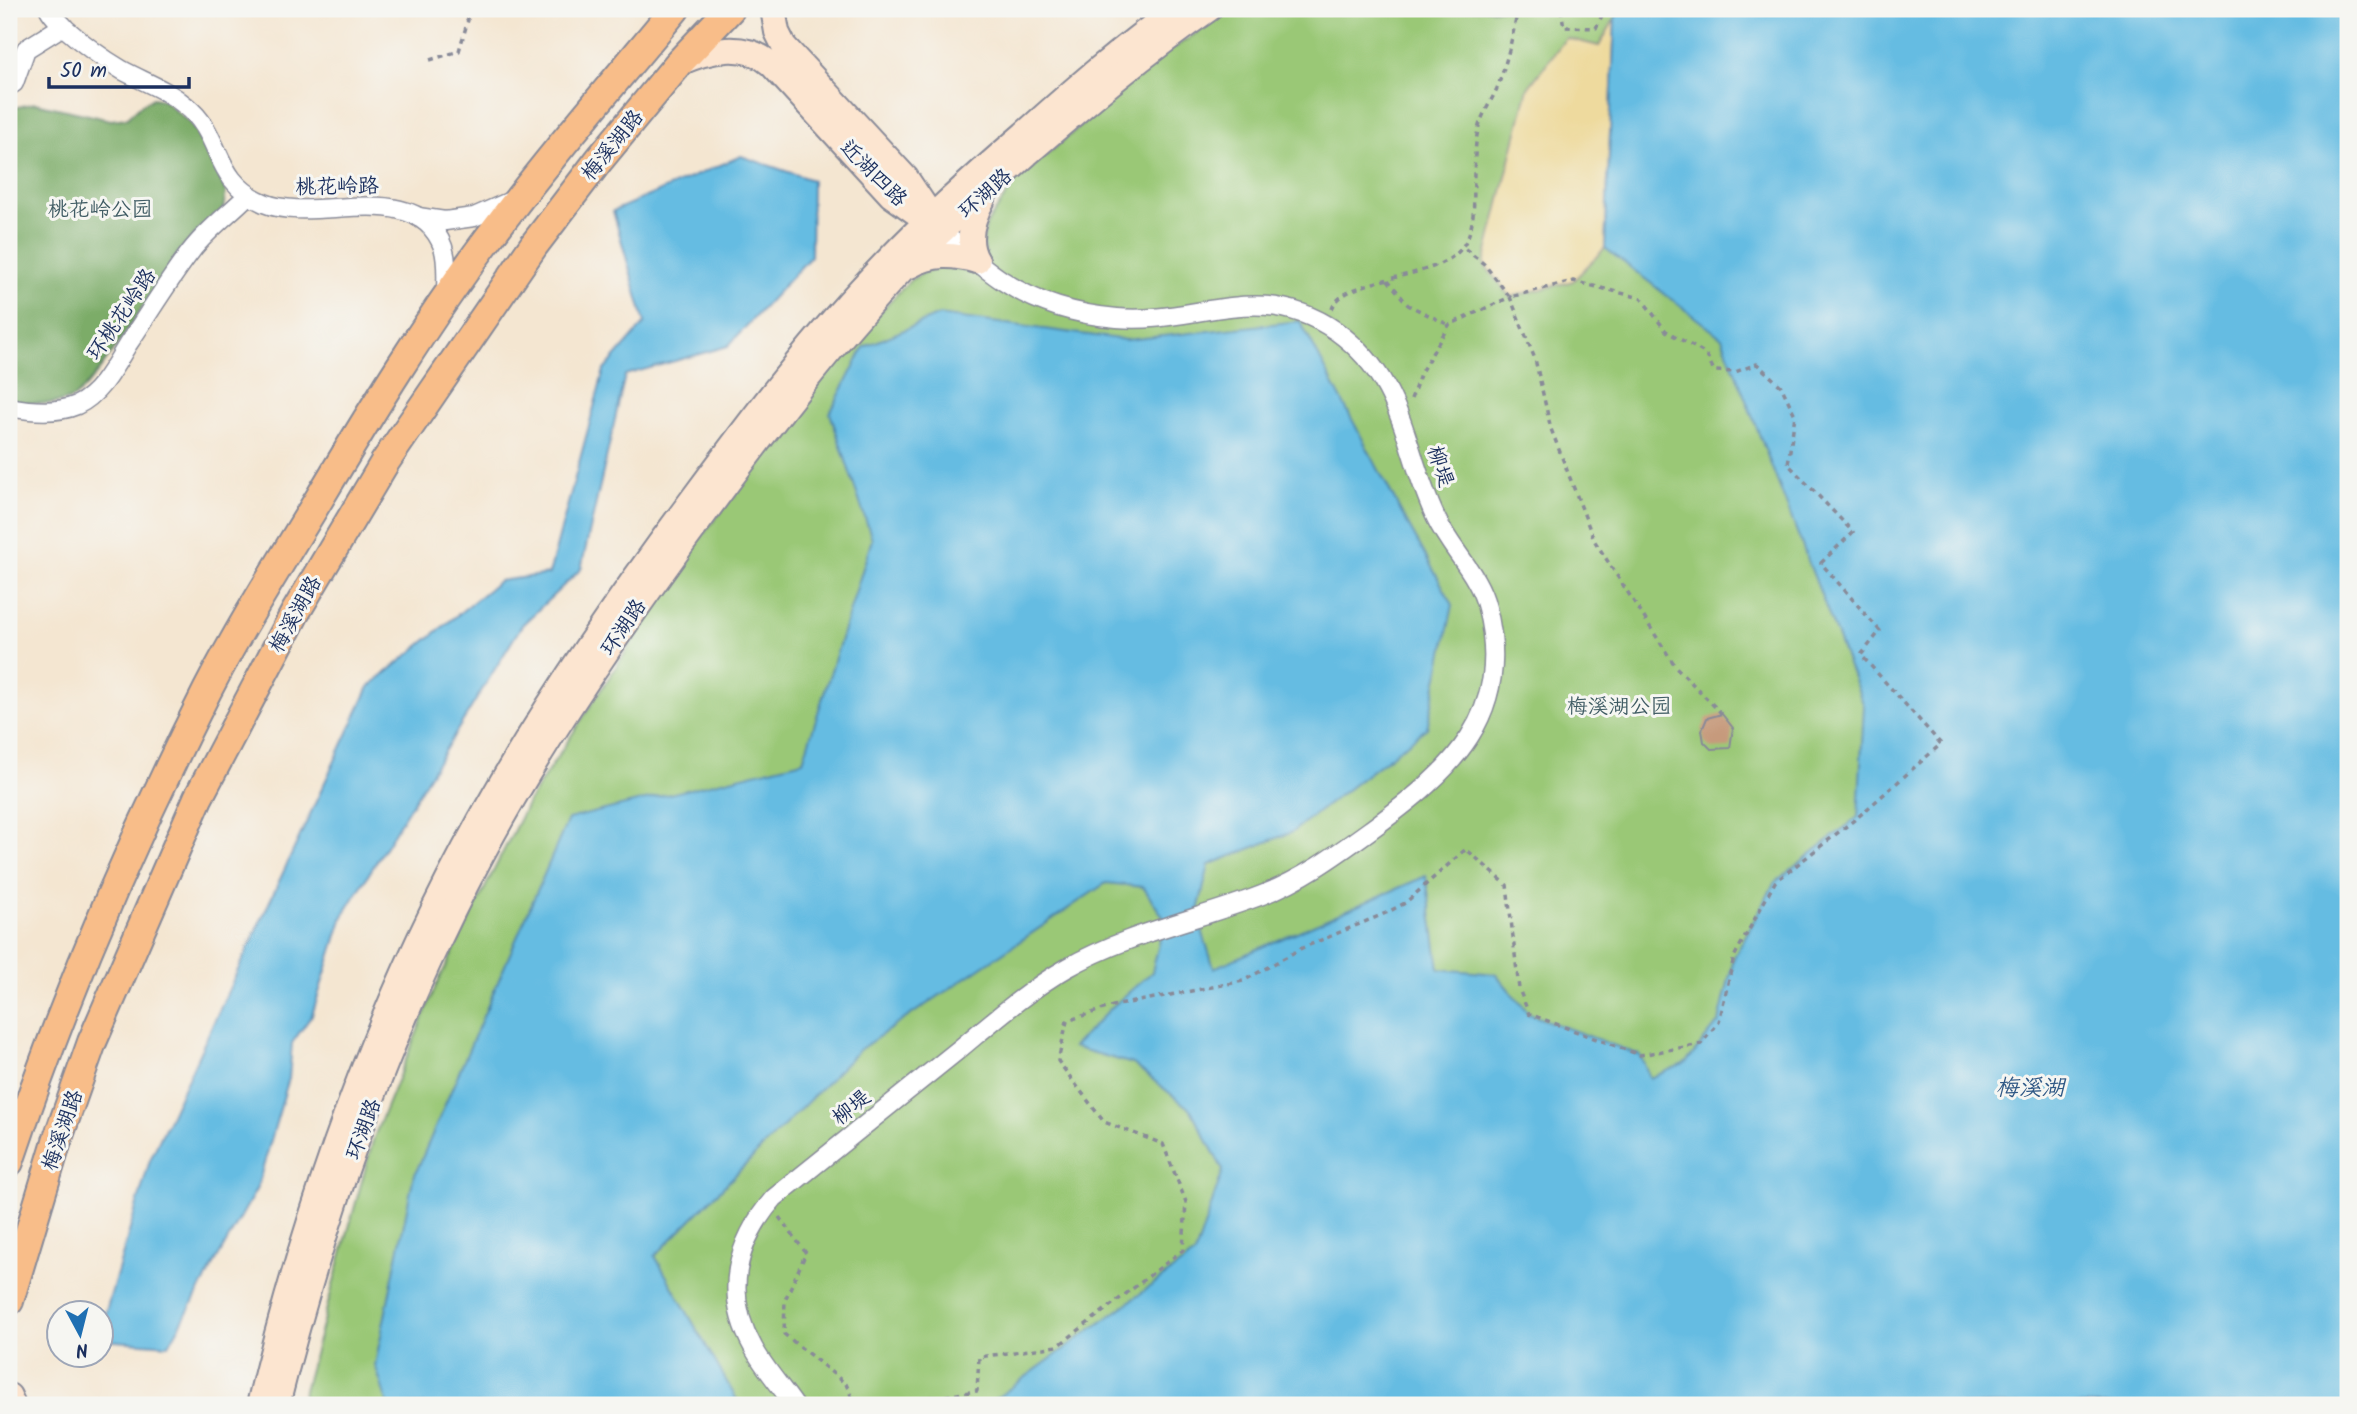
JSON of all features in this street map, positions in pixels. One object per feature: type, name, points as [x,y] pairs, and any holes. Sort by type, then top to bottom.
[{"type":"main road","name":"梅溪湖路","points":[[9,1162],[37,1077],[75,978],[139,831],[209,688],[264,590],[400,365],[489,238],[675,9]]},
{"type":"main road","name":"梅溪湖路","points":[[9,1301],[57,1141],[92,1042],[198,798],[250,696],[332,547],[385,462],[534,245],[679,63],[730,9]]},
{"type":"main road","name":"近湖四路","points":[[773,9],[777,32],[784,46],[899,186]]},
{"type":"main road","name":"环湖路","points":[[259,1405],[274,1340],[299,1256],[358,1084],[406,971],[452,873],[542,714],[660,542],[769,397],[815,341],[894,266],[934,223],[985,179],[1100,67],[1175,9]]},
{"type":"main road","name":"环湖路","points":[[985,179],[1171,35],[1209,9]]},
{"type":"main road","name":"近湖四路","points":[[679,63],[698,55],[729,50],[760,54],[899,186],[934,223]]},
{"type":"main road","points":[[985,179],[981,203],[971,229],[972,252],[977,261],[947,255],[894,266],[895,206],[899,186],[936,188],[985,179]]},
{"type":"main road","name":"环湖路","points":[[277,1405],[320,1248],[389,1057],[416,991],[458,903],[513,799],[574,699],[664,568],[894,266]]},
{"type":"main road","points":[[9,1396],[13,1405]]},
{"type":"street","name":"桃花岭路","points":[[49,9],[63,26],[98,55],[123,71],[163,89],[190,109],[204,126],[234,184],[248,195],[267,204],[288,210],[308,211],[356,205],[390,208],[414,216],[445,221],[474,217],[524,195]]},
{"type":"street","points":[[9,86],[14,83],[26,49],[63,26]]},
{"type":"street","name":"环桃花岭路","points":[[9,407],[62,410],[78,405],[91,396],[107,377],[191,250],[248,195]]},
{"type":"street","points":[[414,216],[432,230],[443,246],[446,261],[446,300]]},
{"type":"street","name":"柳堤","points":[[793,1405],[754,1349],[738,1309],[737,1276],[745,1241],[757,1217],[769,1204],[1037,987],[1066,968],[1100,951],[1154,930],[1260,896],[1324,864],[1417,796],[1469,741],[1488,699],[1492,660],[1488,609],[1474,577],[1438,523],[1396,404],[1358,349],[1328,326],[1281,307],[1241,305],[1152,318],[1120,319],[1094,315],[1035,298],[1003,281],[934,223]]},
{"type":"path","points":[[430,60],[459,51],[468,20],[456,9]]},
{"type":"path","points":[[1328,326],[1333,305],[1345,294],[1447,260],[1463,247],[1473,221],[1478,129],[1497,87],[1518,9]]},
{"type":"path","points":[[1561,9],[1564,27],[1596,28],[1605,9]]},
{"type":"path","points":[[1463,247],[1484,264],[1510,297],[1535,359],[1551,429],[1594,540],[1676,667],[1722,713]]},
{"type":"path","points":[[1388,279],[1408,305],[1449,324]]},
{"type":"path","points":[[886,1405],[977,1391],[978,1357],[1058,1346],[1183,1250],[1186,1202],[1163,1144],[1104,1122],[1058,1061],[1067,1021],[1113,1006],[1243,981],[1301,948],[1386,914],[1405,903],[1466,849],[1507,885],[1519,989],[1529,1014],[1640,1055],[1702,1044],[1719,1022],[1734,957],[1775,882],[1858,817],[1941,744],[1861,655],[1880,631],[1821,563],[1853,532],[1788,464],[1795,415],[1781,386],[1757,365],[1735,372],[1713,371],[1706,354],[1666,331],[1641,299],[1573,281],[1510,297],[1449,324],[1422,372],[1403,420]]},
{"type":"path","points":[[769,1204],[806,1252],[785,1300],[784,1334],[846,1384],[855,1405]]},
{"type":"green space","name":"梅溪湖","points":[[1232,9],[2348,9],[2348,1405],[300,1405],[374,1137],[436,986],[528,802],[696,544],[844,350],[910,280],[925,272],[985,254],[983,240],[986,225],[1016,181],[1162,56]]},
{"type":"green space","name":"桃花岭公园","points":[[153,98],[163,100],[191,124],[226,192],[223,210],[179,252],[111,354],[83,390],[73,398],[58,403],[9,400],[9,109],[35,103],[111,120],[127,118]]},
{"type":"sand","points":[[1615,18],[1605,248],[1573,281],[1510,297],[1484,264],[1528,88],[1566,38],[1599,46]]},
{"type":"water","name":"梅溪湖","points":[[1621,9],[2348,9],[2348,1405],[987,1405],[1195,1254],[1223,1170],[1191,1110],[1133,1064],[1073,1047],[1113,1006],[1152,972],[1165,920],[1143,887],[1106,883],[859,1050],[655,1256],[740,1405],[388,1405],[375,1365],[413,1179],[568,819],[803,761],[872,539],[830,413],[864,347],[939,315],[1126,340],[1300,321],[1453,605],[1427,728],[1292,832],[1209,865],[1197,915],[1214,968],[1426,876],[1439,969],[1496,974],[1529,1014],[1640,1055],[1650,1078],[1686,1063],[1719,1022],[1734,957],[1775,882],[1858,817],[1864,706],[1722,338],[1605,248],[1615,18]]},
{"type":"water","points":[[741,156],[812,180],[811,256],[728,346],[625,375],[581,569],[522,625],[343,916],[312,1015],[292,1043],[289,1078],[257,1188],[169,1345],[116,1341],[116,1298],[110,1298],[150,1160],[369,687],[499,581],[549,574],[604,370],[645,323],[613,211]]},
{"type":"building","points":[[1722,714],[1733,728],[1730,748],[1711,749],[1704,742],[1702,730],[1707,718]]},
{"type":"park label","name":"梅溪湖公园","points":[[1619,706]]}]
